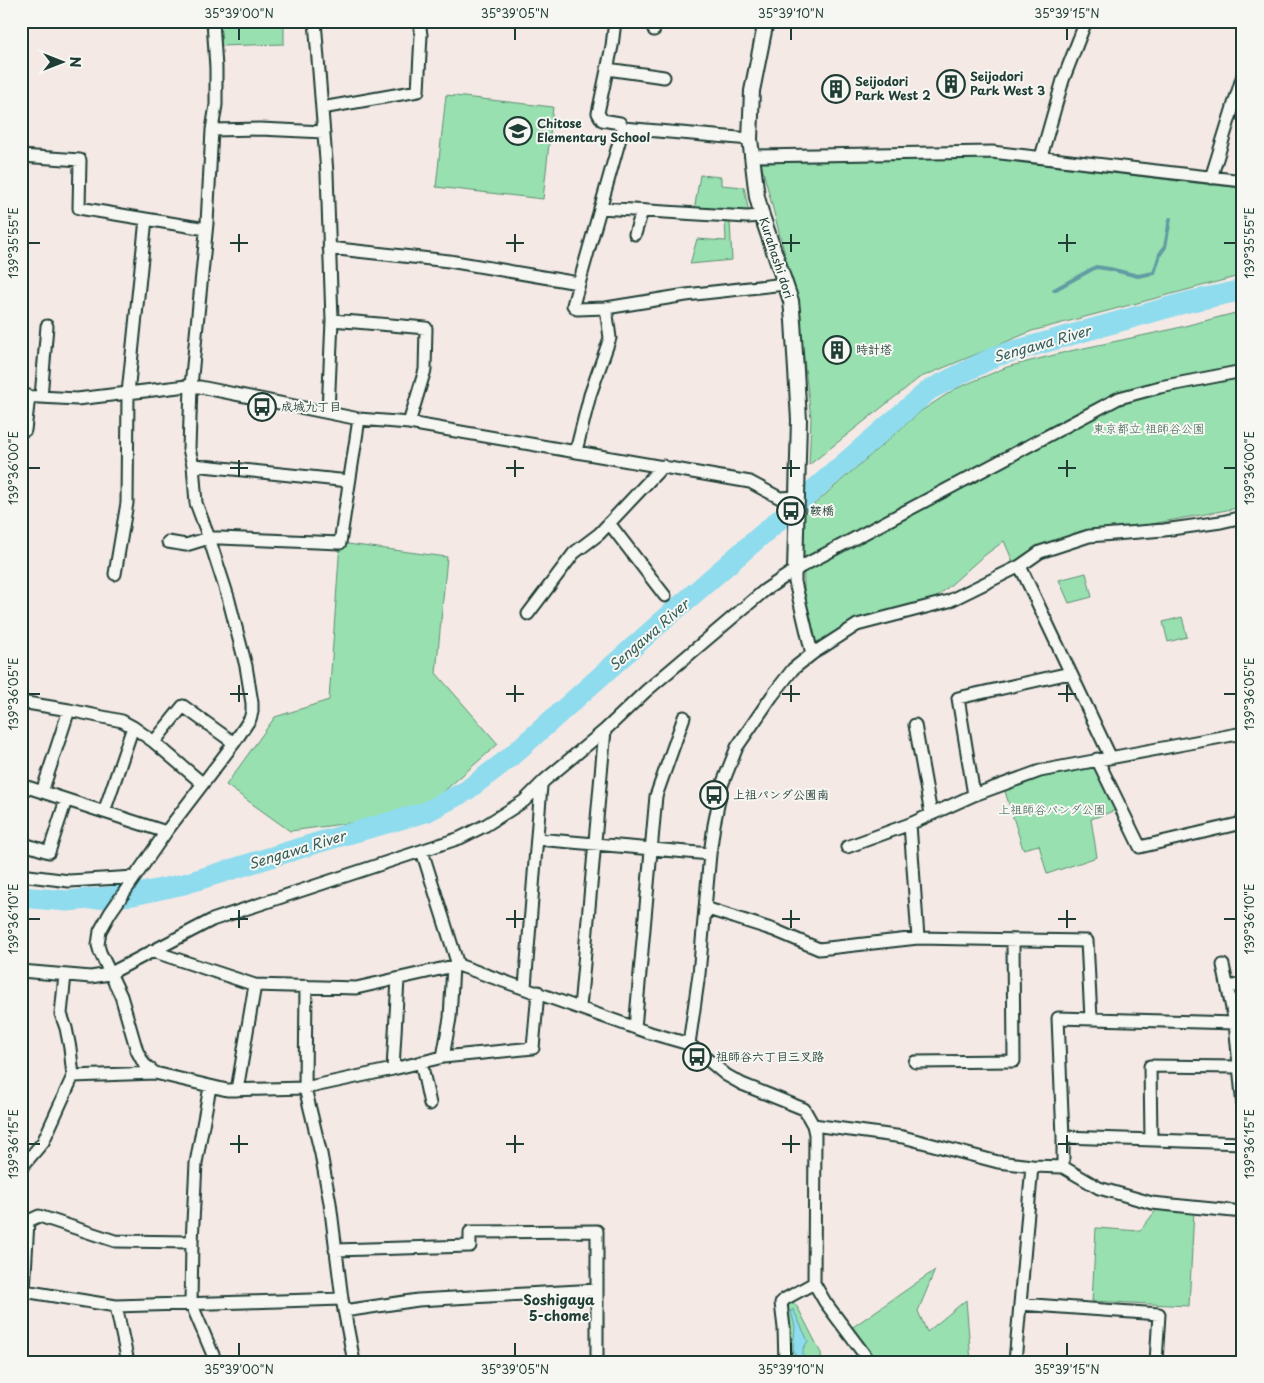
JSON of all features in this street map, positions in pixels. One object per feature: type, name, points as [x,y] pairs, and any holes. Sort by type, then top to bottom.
[{"type":"street","points":[[154,1073],[144,1064],[137,1051],[127,1014],[100,952],[98,938],[104,921],[112,909],[166,832],[250,719],[252,703],[246,666],[228,597],[196,503],[193,465],[189,449],[192,386],[206,229],[212,130],[216,105],[216,68],[212,21]]},
{"type":"street","points":[[315,21],[324,132],[332,320],[328,412]]},
{"type":"street","points":[[322,108],[418,91],[421,35],[419,21]]},
{"type":"street","points":[[615,21],[598,114],[602,120],[620,123],[623,128],[573,305],[577,309],[606,308],[686,295],[786,284]]},
{"type":"street","name":"Kurahashi dori","points":[[766,21],[752,91],[750,139],[754,178],[762,216],[786,284],[791,302],[793,321],[798,382],[798,497],[795,570]]},
{"type":"street","points":[[1041,157],[1063,80],[1086,21]]},
{"type":"street","points":[[607,69],[664,77]]},
{"type":"street","points":[[1211,178],[1243,75]]},
{"type":"street","points":[[623,128],[750,139]]},
{"type":"street","points":[[212,130],[260,129],[324,132]]},
{"type":"street","points":[[752,156],[992,152],[1243,181]]},
{"type":"street","points":[[21,156],[80,160],[79,208],[206,229]]},
{"type":"street","points":[[600,208],[747,217],[762,216]]},
{"type":"street","points":[[635,234],[642,211]]},
{"type":"street","points":[[114,574],[127,503],[128,393],[146,219]]},
{"type":"street","points":[[329,248],[449,261],[578,283]]},
{"type":"street","points":[[576,451],[590,395],[610,338],[606,308]]},
{"type":"street","points":[[332,320],[426,328],[425,370],[410,424]]},
{"type":"street","points":[[41,397],[47,326]]},
{"type":"street","points":[[21,971],[91,977],[109,974],[212,920],[460,838],[483,827],[510,811],[541,786],[545,780],[605,730],[646,691],[765,590],[795,570],[1118,398],[1160,387],[1243,371]]},
{"type":"street","points":[[21,430],[25,430],[25,396],[77,399],[192,386],[359,419],[410,424],[663,466],[750,482],[778,497],[798,497]]},
{"type":"street","points":[[168,542],[186,545],[209,538],[340,543],[359,419]]},
{"type":"street","points":[[193,465],[349,481]]},
{"type":"street","points":[[528,614],[574,553],[599,534],[663,466]]},
{"type":"street","points":[[778,497],[798,480]]},
{"type":"street","points":[[690,1044],[717,804],[737,747],[793,669],[812,654],[857,625],[949,601],[1020,566],[1040,552],[1089,536],[1164,530],[1222,522],[1243,517]]},
{"type":"street","points":[[609,523],[665,596]]},
{"type":"street","points":[[1020,566],[1110,756]]},
{"type":"street","points":[[795,570],[795,582],[812,654]]},
{"type":"street","points":[[974,795],[958,698],[1070,673]]},
{"type":"street","points":[[21,702],[122,721],[154,742],[202,783]]},
{"type":"street","points":[[154,742],[182,706],[234,743]]},
{"type":"street","points":[[42,792],[70,710]]},
{"type":"street","points":[[635,1028],[656,796],[684,717]]},
{"type":"street","points":[[915,725],[931,814]]},
{"type":"street","points":[[104,812],[133,727]]},
{"type":"street","points":[[580,1008],[593,845],[605,730]]},
{"type":"street","points":[[847,847],[910,824],[974,795],[1040,770],[1243,733]]},
{"type":"street","points":[[1098,759],[1140,847],[1242,823],[1243,818]]},
{"type":"street","points":[[21,785],[166,832]]},
{"type":"street","points":[[525,987],[541,786]]},
{"type":"street","points":[[21,843],[49,852],[66,800]]},
{"type":"street","points":[[910,824],[918,938]]},
{"type":"street","points":[[537,840],[710,854]]},
{"type":"street","points":[[422,850],[455,965],[450,1018],[443,1056]]},
{"type":"street","points":[[21,875],[69,881],[133,879]]},
{"type":"street","points":[[705,908],[774,930],[819,949],[918,938],[1087,941],[1092,1018]]},
{"type":"street","points":[[915,1062],[1014,1061],[1013,940]]},
{"type":"street","points":[[152,951],[255,985],[356,988],[455,965],[525,987],[635,1028],[690,1044],[726,1075],[742,1084],[804,1109],[814,1125],[816,1147],[814,1283],[825,1302],[870,1362]]},
{"type":"street","points":[[1223,965],[1240,1038],[1238,1067],[1243,1107]]},
{"type":"street","points":[[21,1168],[43,1142],[73,1076],[70,1048],[61,1014],[65,975]]},
{"type":"street","points":[[393,1069],[398,979]]},
{"type":"street","points":[[1229,987],[1243,984]]},
{"type":"street","points":[[237,1090],[255,985]]},
{"type":"street","points":[[306,986],[305,1088],[321,1154],[330,1203],[343,1305],[353,1361],[345,1362]]},
{"type":"street","points":[[73,1076],[154,1073],[227,1090],[305,1088],[443,1056],[533,1048],[538,992]]},
{"type":"street","points":[[1063,1167],[1064,1137],[1058,1018],[1235,1023]]},
{"type":"street","points":[[421,1062],[430,1104]]},
{"type":"street","points":[[1150,1140],[1150,1066],[1238,1067]]},
{"type":"street","points":[[210,1087],[196,1163],[191,1303],[216,1362]]},
{"type":"street","points":[[814,1125],[903,1137],[998,1162],[1063,1167],[1099,1188],[1152,1203],[1243,1212]]},
{"type":"street","points":[[1064,1137],[1243,1144]]},
{"type":"street","points":[[1015,1362],[1032,1166]]},
{"type":"street","points":[[192,1242],[115,1241],[40,1216],[28,1221],[23,1296],[116,1306],[191,1303],[343,1305],[597,1290]]},
{"type":"street","points":[[335,1250],[470,1246],[470,1232],[597,1231],[597,1362]]},
{"type":"street","points":[[785,1362],[781,1303],[814,1283]]},
{"type":"street","points":[[1020,1304],[1159,1314],[1156,1362]]},
{"type":"street","points":[[116,1306],[128,1362]]},
{"type":"green space","points":[[218,21],[284,21],[284,44],[219,46]]},
{"type":"green space","points":[[446,95],[553,107],[543,199],[436,187]]},
{"type":"green space","points":[[989,156],[1243,188],[1243,275],[1032,331],[919,378],[809,465],[811,418],[797,301],[761,163]]},
{"type":"green space","points":[[700,175],[721,177],[721,185],[744,187],[749,214],[694,211]]},
{"type":"green space","points":[[725,221],[730,221],[732,260],[690,264],[697,239],[726,241]]},
{"type":"green space","name":"東京都立 祖師谷公園","points":[[1243,311],[1243,507],[1130,528],[1081,531],[1033,552],[1014,564],[1004,541],[981,558],[936,598],[853,621],[817,646],[804,590],[803,514],[921,411],[955,389],[1007,367]]},
{"type":"green space","points":[[340,543],[447,557],[436,673],[498,744],[418,814],[290,831],[226,785],[275,717],[329,700]]},
{"type":"green space","points":[[1086,573],[1092,597],[1069,603],[1059,580]]},
{"type":"green space","points":[[1182,617],[1187,637],[1168,642],[1163,622]]},
{"type":"green space","name":"上祖師谷パンダ公園","points":[[1096,764],[1119,809],[1091,819],[1097,857],[1047,874],[1039,845],[1023,849],[1004,788],[1042,773]]},
{"type":"green space","points":[[1157,1209],[1194,1211],[1189,1306],[1092,1301],[1096,1228],[1140,1231]]},
{"type":"green space","points":[[935,1270],[918,1311],[927,1332],[966,1300],[971,1362],[873,1362],[850,1329]]},
{"type":"green space","points":[[793,1302],[821,1353],[822,1362],[788,1362],[787,1306]]},
{"type":"water","points":[[793,1309],[808,1341],[803,1349],[803,1362],[798,1362],[793,1349],[795,1327],[791,1311]]},
{"type":"waterway","points":[[1054,290],[1096,267],[1138,276],[1154,273],[1160,254],[1165,247],[1170,219]]},
{"type":"waterway","name":"Sengawa River","points":[[21,897],[67,901],[133,895],[184,884],[426,812],[466,791],[508,759],[667,617],[929,390],[996,356],[1188,302],[1243,290]]},
{"type":"place","name":"Seijodori Park West 3","points":[[951,84]]},
{"type":"place","name":"Seijodori Park West 2","points":[[836,89]]},
{"type":"place","name":"Chitose Elementary School","points":[[518,131]]},
{"type":"place","name":"時計塔","points":[[837,350]]},
{"type":"place","name":"成城九丁目","points":[[262,407]]},
{"type":"place","name":"鞍橋","points":[[791,511]]},
{"type":"place","name":"上祖パンダ公園南","points":[[714,795]]},
{"type":"place","name":"祖師谷六丁目三叉路","points":[[697,1057]]},
{"type":"district","name":"Soshigaya 5-chome","points":[[559,1308]]}]
